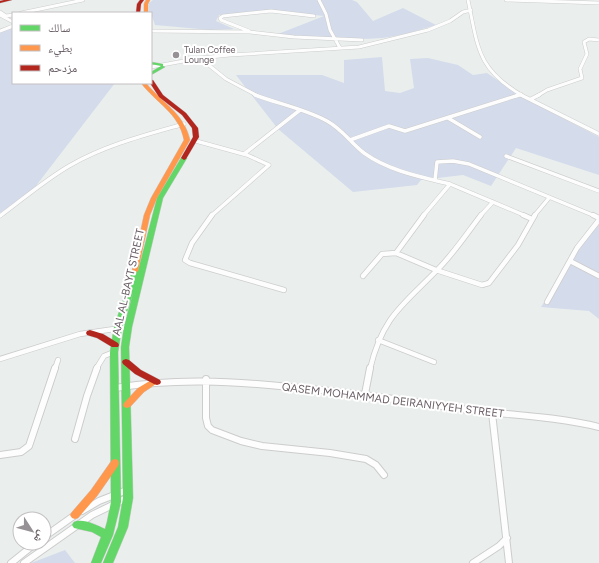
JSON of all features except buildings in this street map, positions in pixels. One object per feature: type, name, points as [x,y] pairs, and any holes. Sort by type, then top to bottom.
[{"type":"street","points":[[0,2],[10,0]]},
{"type":"street","points":[[26,12],[83,0]]},
{"type":"street","points":[[138,12],[139,4],[142,0]]},
{"type":"street","points":[[146,12],[146,4],[148,0]]},
{"type":"street","points":[[319,0],[326,14],[330,30],[340,48]]},
{"type":"street","points":[[468,0],[484,62],[498,78],[531,100],[599,134]]},
{"type":"street","points":[[506,0],[599,3]]},
{"type":"street","points":[[571,0],[575,3]]},
{"type":"street","points":[[152,68],[200,58],[361,46],[425,31],[450,21],[463,12],[471,10]]},
{"type":"street","points":[[250,32],[221,20],[220,18],[223,16],[268,11],[314,16]]},
{"type":"street","points":[[0,12],[6,16],[12,15]]},
{"type":"street","points":[[0,15],[12,21]]},
{"type":"street","points":[[0,31],[12,26]]},
{"type":"street","points":[[152,31],[250,32],[291,37],[362,40]]},
{"type":"street","points":[[531,100],[547,90],[582,78],[580,69],[587,54],[584,42],[589,39],[599,40]]},
{"type":"street","points":[[200,58],[213,70],[254,95],[300,110],[331,123],[365,153],[378,161],[407,173],[450,184],[532,219]]},
{"type":"street","points":[[152,63],[162,66]]},
{"type":"street","points":[[152,73],[162,66]]},
{"type":"street","points":[[144,84],[153,96],[184,124]]},
{"type":"street","points":[[152,84],[159,94],[183,113],[192,123],[196,134],[196,140],[244,154],[268,164],[268,167],[212,215],[192,243],[185,260],[190,263],[284,290]]},
{"type":"street","points":[[350,140],[389,126],[403,131],[521,94]]},
{"type":"street","points":[[244,154],[300,110]]},
{"type":"street","points":[[448,118],[480,137]]},
{"type":"street","points":[[0,216],[57,174],[82,159],[120,144],[184,124]]},
{"type":"street","name":"AAL AL-BAYT STREET","points":[[96,563],[108,535],[116,502],[115,349],[118,327],[132,285],[147,215],[154,198],[187,140],[187,131],[184,124]]},
{"type":"street","name":"AAL AL-BAYT STREET","points":[[108,563],[123,527],[129,489],[125,347],[128,327],[160,198],[196,140]]},
{"type":"street","points":[[506,156],[599,191]]},
{"type":"street","points":[[435,180],[437,162],[464,162],[599,219],[584,238],[547,302]]},
{"type":"street","points":[[396,253],[431,206],[450,184]]},
{"type":"street","points":[[363,276],[382,254],[396,253],[436,270],[482,285],[489,283],[518,245],[532,219],[548,198]]},
{"type":"street","points":[[364,394],[378,340],[394,312],[436,270],[493,202]]},
{"type":"street","points":[[570,261],[599,276]]},
{"type":"street","points":[[0,359],[90,333],[118,327],[128,327]]},
{"type":"street","points":[[75,440],[99,363],[105,355],[115,349],[100,336],[90,333]]},
{"type":"street","points":[[378,340],[434,362]]},
{"type":"street","points":[[0,455],[21,452],[29,446],[58,360]]},
{"type":"street","points":[[126,362],[138,372],[155,382],[141,390],[127,405]]},
{"type":"street","points":[[206,379],[206,418],[208,426],[212,430],[241,441],[262,446],[330,453],[366,459],[376,465],[384,475]]},
{"type":"street","name":"QASEM MOHAMMAD DEIRANIYYEH STREET","points":[[115,388],[155,382],[206,379],[364,394],[492,413],[566,421],[599,427]]},
{"type":"street","points":[[492,413],[509,563]]},
{"type":"street","points":[[75,516],[97,490],[115,463]]},
{"type":"street","points":[[52,532],[99,501],[129,489]]},
{"type":"street","points":[[24,563],[77,524],[116,502],[128,498]]},
{"type":"street","points":[[77,524],[93,528],[108,535]]},
{"type":"street","points":[[473,563],[499,546],[507,538]]},
{"type":"street","points":[[11,563],[26,551]]},
{"type":"shaded area","points":[[153,0],[352,0],[357,2],[373,21],[403,8],[436,25],[389,37],[369,39],[343,39],[278,34],[324,16],[276,11],[219,15],[216,21],[234,29],[211,30],[155,25],[152,12],[149,12],[149,3]]},
{"type":"shaded area","points":[[12,26],[12,84],[114,84],[32,191],[0,213],[0,30]]},
{"type":"shaded area","points":[[382,57],[385,91],[400,93],[414,88],[410,59],[428,58],[458,65],[473,75],[487,73],[522,97],[599,137],[599,175],[516,148],[491,186],[463,175],[421,180],[417,185],[353,192],[278,129],[236,75],[322,75],[344,83],[344,60]]},
{"type":"shaded area","points":[[599,220],[599,319],[589,311],[541,307]]},
{"type":"shaded area","points":[[65,550],[75,563],[31,563]]},
{"type":"traffic: fast","points":[[152,63],[161,65]]},
{"type":"traffic: fast","points":[[152,73],[163,67]]},
{"type":"traffic: fast","points":[[108,563],[123,527],[128,498],[125,347],[128,327],[160,198],[184,158]]},
{"type":"traffic: fast","points":[[96,563],[112,522],[116,502],[114,352],[118,327],[135,271]]},
{"type":"traffic: fast","points":[[77,525],[93,528],[108,535]]},
{"type":"traffic: slow","points":[[146,12],[146,4],[148,0]]},
{"type":"traffic: slow","points":[[135,271],[147,215],[154,198],[187,140],[185,131],[176,116],[144,84]]},
{"type":"traffic: slow","points":[[127,405],[141,390],[153,382]]},
{"type":"traffic: slow","points":[[75,515],[94,493],[115,463]]},
{"type":"traffic: jam","points":[[0,2],[10,0]]},
{"type":"traffic: jam","points":[[138,12],[139,4],[142,0]]},
{"type":"traffic: jam","points":[[152,82],[161,96],[184,114],[195,128],[196,137],[184,158]]},
{"type":"traffic: jam","points":[[90,333],[100,336],[115,345]]},
{"type":"traffic: jam","points":[[126,362],[138,372],[157,382]]},
{"type":"place","name":"Tulan Coffee Lounge","points":[[176,55]]}]
